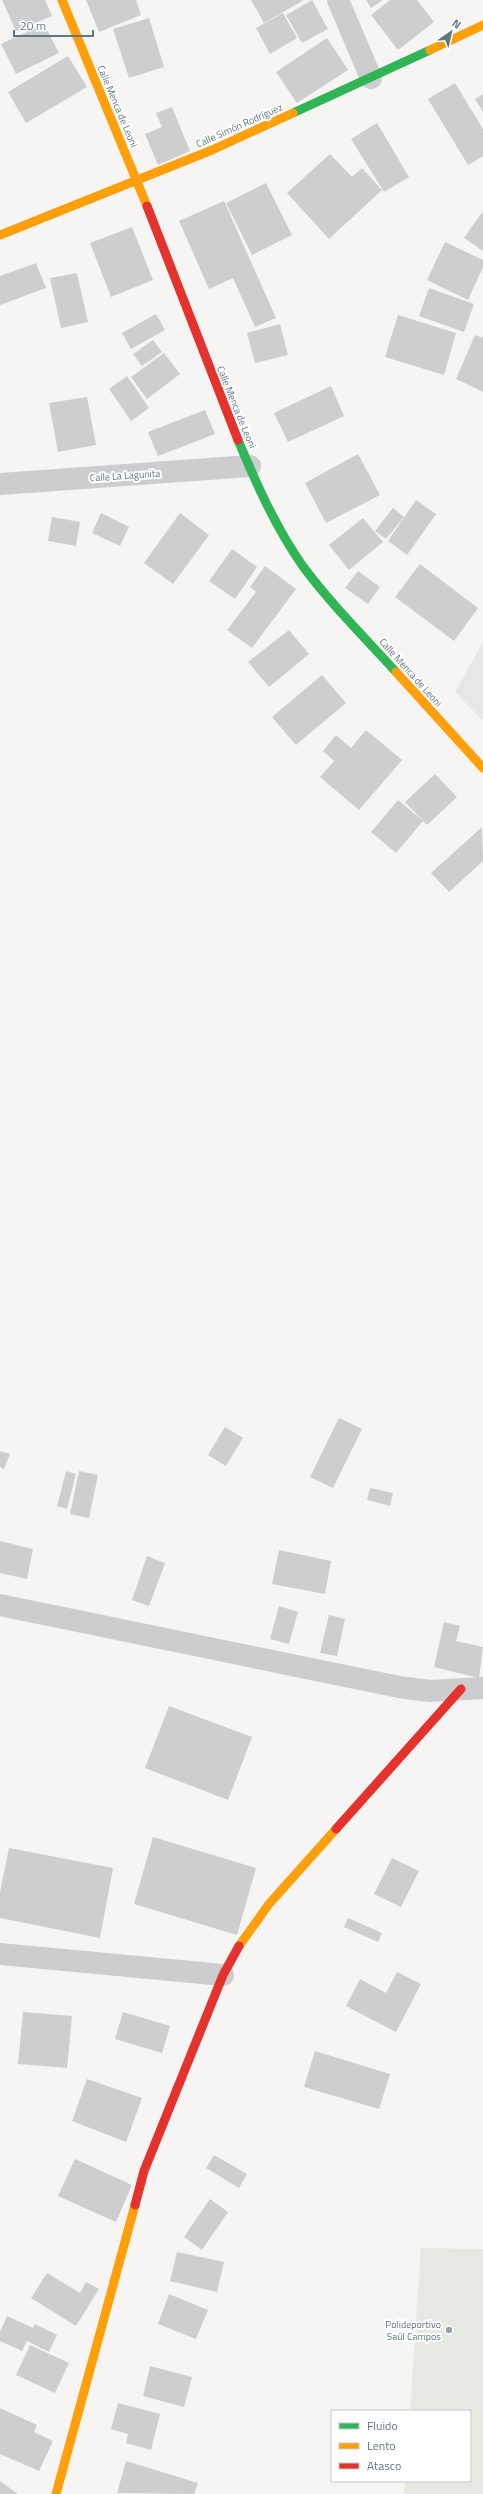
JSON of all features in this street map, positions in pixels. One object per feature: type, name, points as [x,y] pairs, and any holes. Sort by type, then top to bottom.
[{"type":"street","name":"Calle Menca de Leoni","points":[[62,0],[137,181],[250,466],[281,530],[302,564],[327,596],[483,768]]},
{"type":"street","points":[[338,0],[371,78]]},
{"type":"street","name":"Calle Simón Rodríguez","points":[[0,235],[212,150],[371,78],[483,25]]},
{"type":"street","name":"Calle La Lagunita","points":[[0,484],[250,466]]},
{"type":"street","points":[[0,1605],[399,1687],[430,1691],[483,1688]]},
{"type":"street","points":[[56,2494],[144,2171],[223,1975],[244,1937],[269,1904],[461,1689]]},
{"type":"street","points":[[0,1954],[223,1975]]},
{"type":"shaded area","points":[[483,642],[483,721],[455,692]]},
{"type":"shaded area","name":"Polideportivo Saúl Campos","points":[[421,2248],[483,2249],[483,2494],[404,2494],[405,2482],[471,2482],[471,2410],[410,2410]]},
{"type":"building","points":[[2,0],[45,0],[52,16],[16,31]]},
{"type":"building","points":[[86,0],[136,0],[141,15],[99,32]]},
{"type":"building","points":[[251,0],[304,0],[264,23]]},
{"type":"building","points":[[312,0],[328,29],[302,43],[286,15]]},
{"type":"building","points":[[366,0],[383,0],[371,8]]},
{"type":"building","points":[[390,0],[417,0],[434,22],[398,50],[371,15]]},
{"type":"building","points":[[283,13],[297,38],[270,54],[256,28]]},
{"type":"building","points":[[149,18],[164,67],[129,78],[113,29]]},
{"type":"building","points":[[44,24],[59,53],[16,74],[1,44]]},
{"type":"building","points":[[327,38],[348,70],[297,103],[276,72]]},
{"type":"building","points":[[68,56],[87,87],[26,123],[8,92]]},
{"type":"building","points":[[455,83],[483,129],[483,156],[468,165],[428,99]]},
{"type":"building","points":[[483,94],[483,112],[475,99]]},
{"type":"building","points":[[172,107],[190,151],[158,165],[145,134],[162,127],[156,113]]},
{"type":"building","points":[[377,123],[409,177],[384,192],[351,139]]},
{"type":"building","points":[[330,154],[352,177],[362,168],[382,190],[329,239],[287,193]]},
{"type":"building","points":[[266,183],[292,235],[252,255],[226,203]]},
{"type":"building","points":[[224,201],[276,318],[255,327],[233,278],[209,289],[179,221]]},
{"type":"building","points":[[483,211],[483,251],[464,238]]},
{"type":"building","points":[[132,227],[153,280],[111,297],[90,243]]},
{"type":"building","points":[[445,242],[483,260],[483,267],[468,300],[427,280]]},
{"type":"building","points":[[36,263],[46,288],[0,305],[0,276]]},
{"type":"building","points":[[77,273],[88,322],[61,328],[50,278]]},
{"type":"building","points":[[429,288],[474,304],[464,332],[419,316]]},
{"type":"building","points":[[156,314],[165,330],[131,349],[122,333]]},
{"type":"building","points":[[398,315],[456,333],[444,375],[385,357]]},
{"type":"building","points":[[280,324],[288,355],[255,363],[247,333]]},
{"type":"building","points":[[475,335],[483,338],[483,392],[456,379]]},
{"type":"building","points":[[153,340],[162,352],[142,366],[133,354]]},
{"type":"building","points":[[164,353],[180,374],[147,399],[131,377]]},
{"type":"building","points":[[127,376],[149,408],[131,421],[109,389]]},
{"type":"building","points":[[331,386],[344,416],[288,442],[274,413]]},
{"type":"building","points":[[87,397],[96,445],[58,452],[49,403]]},
{"type":"building","points":[[205,410],[215,434],[158,456],[148,432]]},
{"type":"building","points":[[358,454],[380,495],[326,523],[305,483]]},
{"type":"building","points":[[416,500],[436,514],[407,555],[388,541]]},
{"type":"building","points":[[393,508],[404,517],[386,539],[375,531]]},
{"type":"building","points":[[101,513],[129,527],[120,546],[92,533]]},
{"type":"building","points":[[180,513],[209,535],[173,584],[144,563]]},
{"type":"building","points":[[52,517],[80,522],[76,546],[48,541]]},
{"type":"building","points":[[363,518],[383,542],[349,570],[329,545]]},
{"type":"building","points":[[232,549],[257,567],[235,599],[209,581]]},
{"type":"building","points":[[420,564],[478,608],[454,641],[395,597]]},
{"type":"building","points":[[265,566],[296,589],[252,648],[227,630],[256,592],[250,587]]},
{"type":"building","points":[[358,571],[380,587],[368,604],[345,588]]},
{"type":"building","points":[[289,630],[309,654],[269,687],[248,662]]},
{"type":"building","points":[[322,675],[346,703],[296,745],[272,717]]},
{"type":"building","points":[[366,730],[402,760],[359,810],[320,777],[334,761],[323,751],[336,735],[351,748]]},
{"type":"building","points":[[435,774],[457,797],[427,825],[405,802]]},
{"type":"building","points":[[398,800],[423,821],[396,853],[371,832]]},
{"type":"building","points":[[482,827],[483,861],[449,892],[431,873]]},
{"type":"building","points":[[339,1418],[362,1429],[333,1488],[310,1477]]},
{"type":"building","points":[[225,1427],[243,1438],[226,1466],[208,1455]]},
{"type":"building","points":[[0,1451],[10,1454],[4,1469],[0,1467]]},
{"type":"building","points":[[66,1471],[76,1474],[67,1509],[57,1506]]},
{"type":"building","points":[[79,1471],[98,1475],[89,1518],[70,1514]]},
{"type":"building","points":[[370,1488],[393,1493],[390,1506],[367,1500]]},
{"type":"building","points":[[0,1541],[33,1549],[27,1579],[0,1573]]},
{"type":"building","points":[[279,1550],[331,1561],[325,1594],[272,1584]]},
{"type":"building","points":[[147,1556],[165,1563],[149,1606],[132,1600]]},
{"type":"building","points":[[279,1606],[298,1612],[289,1644],[270,1639]]},
{"type":"building","points":[[329,1615],[345,1619],[337,1656],[320,1653]]},
{"type":"building","points":[[444,1622],[460,1626],[456,1641],[483,1647],[479,1678],[434,1667]]},
{"type":"building","points":[[169,1706],[252,1737],[228,1800],[145,1768]]},
{"type":"building","points":[[153,1837],[256,1868],[237,1935],[134,1904]]},
{"type":"building","points":[[9,1848],[113,1868],[100,1938],[0,1918],[0,1892]]},
{"type":"building","points":[[392,1858],[419,1871],[401,1907],[374,1894]]},
{"type":"building","points":[[348,1918],[382,1933],[378,1942],[344,1927]]},
{"type":"building","points":[[397,1972],[421,1984],[396,2032],[346,2006],[360,1979],[386,1993]]},
{"type":"building","points":[[23,2012],[72,2016],[67,2068],[18,2064]]},
{"type":"building","points":[[123,2012],[170,2026],[162,2053],[115,2039]]},
{"type":"building","points":[[315,2051],[390,2074],[379,2109],[304,2087]]},
{"type":"building","points":[[87,2079],[142,2098],[126,2142],[72,2121]]},
{"type":"building","points":[[214,2155],[247,2174],[239,2188],[206,2168]]},
{"type":"building","points":[[75,2159],[132,2185],[116,2222],[58,2196]]},
{"type":"building","points":[[210,2199],[228,2212],[202,2250],[184,2237]]},
{"type":"building","points":[[177,2252],[224,2262],[217,2292],[170,2281]]},
{"type":"building","points":[[47,2273],[80,2293],[86,2282],[99,2289],[76,2326],[31,2298]]},
{"type":"building","points":[[169,2294],[208,2310],[196,2339],[158,2324]]},
{"type":"building","points":[[7,2316],[33,2328],[35,2324],[57,2335],[49,2352],[27,2341],[22,2351],[0,2341],[0,2332]]},
{"type":"building","points":[[30,2345],[69,2363],[55,2393],[16,2375]]},
{"type":"building","points":[[150,2366],[192,2377],[184,2407],[143,2396]]},
{"type":"building","points":[[118,2403],[160,2414],[151,2450],[126,2443],[128,2434],[111,2429]]},
{"type":"building","points":[[0,2408],[37,2425],[34,2432],[53,2441],[39,2471],[0,2454]]},
{"type":"building","points":[[126,2461],[198,2483],[194,2494],[117,2493]]},
{"type":"building","points":[[0,2481],[18,2494],[0,2494]]},
{"type":"traffic: fast","points":[[293,113],[430,50]]},
{"type":"traffic: fast","points":[[238,440],[275,520],[302,565],[336,606],[396,672]]},
{"type":"traffic: slow","points":[[62,0],[147,206]]},
{"type":"traffic: slow","points":[[430,50],[483,25]]},
{"type":"traffic: slow","points":[[0,235],[212,150],[293,113]]},
{"type":"traffic: slow","points":[[396,672],[483,768]]},
{"type":"traffic: slow","points":[[239,1946],[269,1904],[336,1829]]},
{"type":"traffic: slow","points":[[56,2494],[135,2205]]},
{"type":"traffic: jam","points":[[147,206],[238,440]]},
{"type":"traffic: jam","points":[[336,1829],[461,1689]]},
{"type":"traffic: jam","points":[[135,2205],[144,2171],[223,1975],[239,1946]]},
{"type":"place","name":"Polideportivo Saúl Campos","points":[[449,2330]]}]
